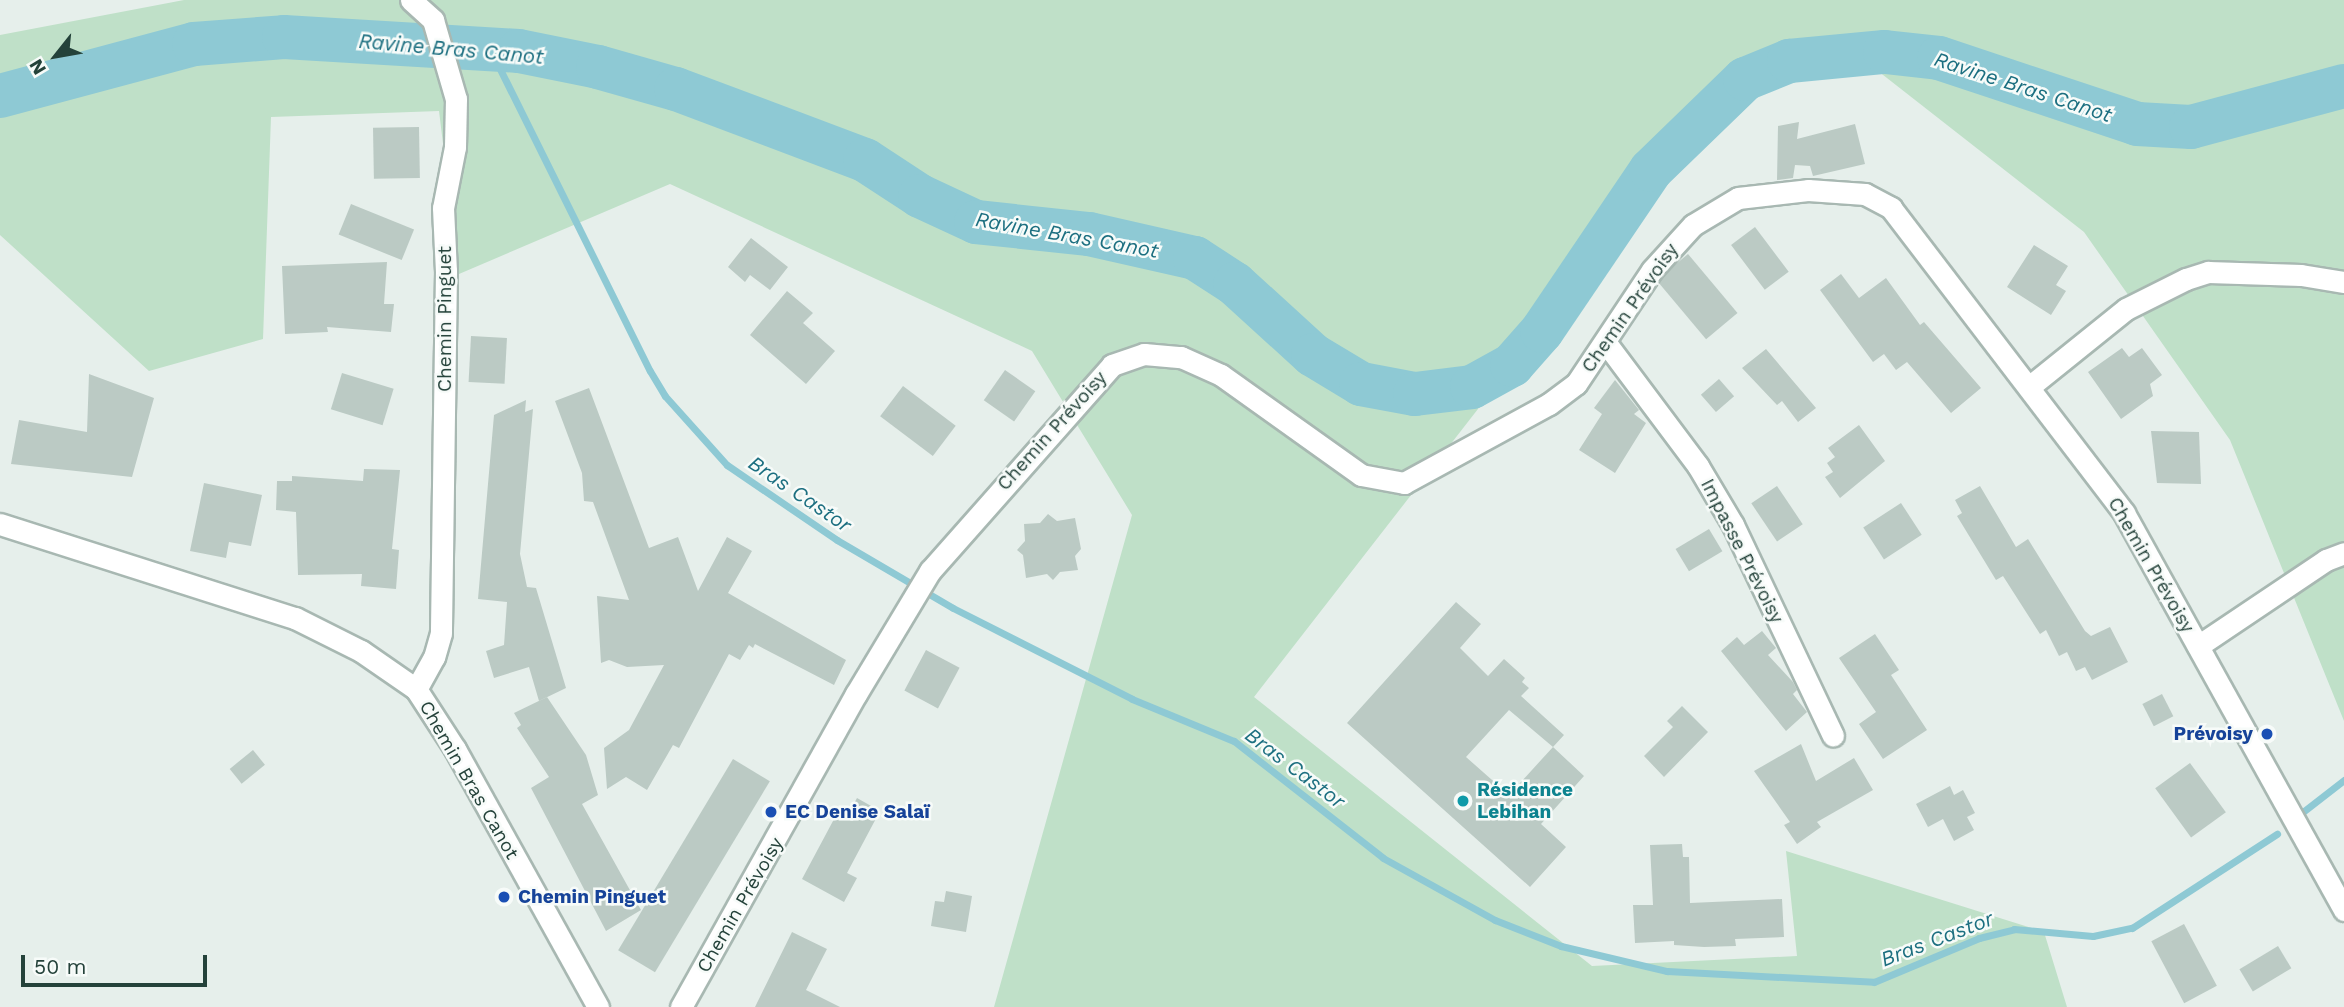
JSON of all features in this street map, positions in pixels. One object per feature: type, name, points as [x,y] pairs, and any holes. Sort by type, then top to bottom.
[{"type":"street","name":"Chemin Pinguet","points":[[411,0],[433,20],[457,99],[455,147],[443,208],[446,284],[441,633],[434,657],[416,689]]},
{"type":"street","name":"Chemin Prévoisy","points":[[681,1007],[856,694],[903,621],[930,571],[1112,365],[1144,354],[1181,357],[1221,374],[1361,475],[1404,483],[1549,404],[1576,384],[1671,247],[1714,211],[1738,198],[1808,190],[1865,194],[1898,216],[2124,513],[2344,910]]},
{"type":"street","points":[[2029,387],[2126,309],[2186,279],[2208,272],[2301,275],[2344,282]]},
{"type":"street","name":"Impasse Prévoisy","points":[[1606,343],[1698,466],[1733,525],[1833,736]]},
{"type":"street","name":"Chemin Bras Canot","points":[[0,524],[295,618],[361,651],[416,689],[455,749],[598,1007]]},
{"type":"street","points":[[2198,646],[2326,560],[2344,553]]},
{"type":"green space","points":[[184,0],[2344,0],[2344,721],[2230,440],[2084,232],[1878,71],[1777,78],[1621,225],[1254,697],[1592,966],[1797,956],[1786,851],[2044,932],[2067,1007],[994,1007],[1132,515],[1032,351],[670,184],[459,274],[439,111],[271,117],[263,339],[149,371],[0,235],[0,35]]},
{"type":"building","points":[[1799,122],[1797,139],[1855,124],[1865,164],[1813,176],[1810,166],[1795,165],[1793,178],[1777,180],[1778,126]]},
{"type":"building","points":[[419,127],[420,178],[374,179],[373,128]]},
{"type":"building","points":[[351,204],[414,229],[402,260],[339,235]]},
{"type":"building","points":[[1755,227],[1789,272],[1765,290],[1731,245]]},
{"type":"building","points":[[751,238],[788,267],[770,290],[750,275],[745,282],[728,267]]},
{"type":"building","points":[[2034,245],[2068,266],[2056,285],[2066,291],[2051,315],[2007,287]]},
{"type":"building","points":[[1688,254],[1737,313],[1706,339],[1657,280]]},
{"type":"building","points":[[387,262],[384,304],[394,304],[391,332],[327,327],[328,332],[285,334],[282,266]]},
{"type":"building","points":[[1841,274],[1859,298],[1886,278],[1920,325],[1924,322],[1981,388],[1951,413],[1907,362],[1896,370],[1884,354],[1873,362],[1820,290]]},
{"type":"building","points":[[787,291],[813,313],[803,323],[835,351],[806,384],[750,335]]},
{"type":"building","points":[[471,336],[507,338],[505,384],[469,382]]},
{"type":"building","points":[[2122,348],[2129,357],[2142,348],[2162,375],[2150,384],[2153,396],[2121,419],[2088,372]]},
{"type":"building","points":[[1766,349],[1816,408],[1798,422],[1782,401],[1777,405],[1742,368]]},
{"type":"building","points":[[1005,370],[1035,391],[1014,422],[984,400]]},
{"type":"building","points":[[342,373],[394,389],[383,425],[331,409]]},
{"type":"building","points":[[89,374],[154,398],[132,477],[11,464],[19,420],[87,432]]},
{"type":"building","points":[[1719,379],[1734,396],[1716,412],[1701,395]]},
{"type":"building","points":[[1615,380],[1639,410],[1634,414],[1646,423],[1615,473],[1579,450],[1602,414],[1594,408]]},
{"type":"building","points":[[903,386],[956,426],[933,456],[880,416]]},
{"type":"building","points":[[589,388],[649,548],[678,537],[698,591],[727,537],[752,551],[728,593],[846,660],[834,685],[755,644],[753,648],[749,645],[740,660],[729,654],[679,748],[673,745],[647,790],[626,777],[607,789],[604,748],[629,730],[664,665],[627,667],[609,660],[601,663],[597,596],[629,600],[593,502],[584,501],[582,473],[555,401]]},
{"type":"building","points":[[526,400],[525,412],[533,409],[520,554],[527,587],[536,588],[566,688],[539,701],[529,667],[494,678],[486,651],[504,645],[507,602],[478,599],[494,415]]},
{"type":"building","points":[[1859,425],[1885,461],[1840,498],[1825,477],[1833,472],[1827,463],[1835,457],[1828,448]]},
{"type":"building","points":[[2151,431],[2199,432],[2201,484],[2157,483]]},
{"type":"building","points":[[364,469],[400,470],[392,549],[399,550],[396,589],[361,586],[362,574],[298,575],[296,512],[276,510],[277,481],[292,481],[292,476],[363,481]]},
{"type":"building","points":[[204,483],[262,495],[251,546],[229,542],[226,558],[190,551]]},
{"type":"building","points":[[1777,486],[1803,524],[1777,541],[1751,503]]},
{"type":"building","points":[[1980,486],[2016,547],[2028,539],[2085,631],[2091,636],[2110,627],[2128,662],[2092,680],[2085,667],[2076,671],[2067,652],[2059,656],[2046,630],[2040,634],[2003,576],[1996,580],[1957,516],[1962,513],[1955,500]]},
{"type":"building","points":[[1901,503],[1922,535],[1884,559],[1863,528]]},
{"type":"building","points":[[1048,514],[1057,521],[1075,518],[1081,549],[1075,556],[1078,570],[1060,572],[1053,580],[1047,574],[1026,578],[1023,555],[1017,550],[1025,541],[1024,524],[1040,523]]},
{"type":"building","points":[[1709,529],[1722,551],[1689,571],[1676,549]]},
{"type":"building","points":[[1456,602],[1481,624],[1460,648],[1488,676],[1504,659],[1525,678],[1522,682],[1529,688],[1521,696],[1564,735],[1553,747],[1584,776],[1541,824],[1566,847],[1530,887],[1347,723]],"holes":[[[1509,710],[1553,747],[1509,795],[1466,757]]]},
{"type":"building","points":[[1762,631],[1776,648],[1768,655],[1793,682],[1797,690],[1793,694],[1807,712],[1786,731],[1721,651],[1737,637],[1744,645]]},
{"type":"building","points":[[1875,634],[1899,670],[1891,675],[1927,730],[1883,759],[1859,724],[1876,712],[1839,658]]},
{"type":"building","points":[[926,650],[960,668],[938,708],[904,691]]},
{"type":"building","points":[[2162,694],[2173,716],[2154,726],[2142,704]]},
{"type":"building","points":[[547,697],[586,755],[598,795],[582,804],[641,910],[606,931],[531,788],[549,777],[517,728],[521,725],[514,713]]},
{"type":"building","points":[[1682,706],[1708,732],[1664,777],[1644,756],[1673,727],[1667,721]]},
{"type":"building","points":[[1801,744],[1816,781],[1854,758],[1873,790],[1817,822],[1821,827],[1797,844],[1784,825],[1790,822],[1754,771]]},
{"type":"building","points":[[253,750],[265,765],[242,784],[230,769]]},
{"type":"building","points":[[733,759],[770,781],[655,972],[618,950]]},
{"type":"building","points":[[2190,763],[2226,812],[2191,838],[2155,788]]},
{"type":"building","points":[[1950,786],[1954,795],[1963,790],[1975,813],[1967,817],[1974,830],[1954,841],[1943,819],[1928,827],[1916,804]]},
{"type":"building","points":[[857,798],[880,811],[847,873],[857,878],[844,902],[802,879],[841,806],[850,811]]},
{"type":"building","points":[[1682,844],[1683,857],[1689,857],[1690,903],[1782,899],[1784,937],[1735,939],[1736,946],[1674,945],[1674,941],[1635,943],[1633,905],[1653,905],[1650,845]]},
{"type":"building","points":[[946,891],[972,896],[966,932],[931,926],[935,901],[944,902]]},
{"type":"building","points":[[2184,924],[2217,986],[2184,1003],[2151,941]]},
{"type":"building","points":[[792,932],[827,949],[806,990],[840,1007],[755,1007]]},
{"type":"building","points":[[2278,946],[2291,968],[2253,991],[2239,969]]},
{"type":"waterway","name":"Ravine Bras Canot","points":[[0,96],[194,44],[284,37],[519,51],[598,67],[676,89],[865,160],[920,196],[976,222],[1089,234],[1195,258],[1235,284],[1313,355],[1361,384],[1415,394],[1472,387],[1512,365],[1542,331],[1651,170],[1745,79],[1789,61],[1885,52],[1939,58],[2137,124],[2191,127],[2344,86]]},
{"type":"waterway","name":"Bras Castor","points":[[491,51],[650,371],[665,396],[727,465],[837,540],[953,608],[1132,699],[1234,741],[1383,858],[1495,920],[1561,946],[1667,971],[1874,982],[1979,938],[2014,929],[2093,936],[2132,928],[2277,834]]},
{"type":"waterway","name":"Bras Castor","points":[[2304,811],[2344,780]]},
{"type":"place","name":"Prévoisy","points":[[2267,734]]},
{"type":"place","name":"Résidence Lebihan","points":[[1463,801]]},
{"type":"place","name":"EC Denise Salaï","points":[[771,812]]},
{"type":"place","name":"Chemin Pinguet","points":[[504,897]]}]
